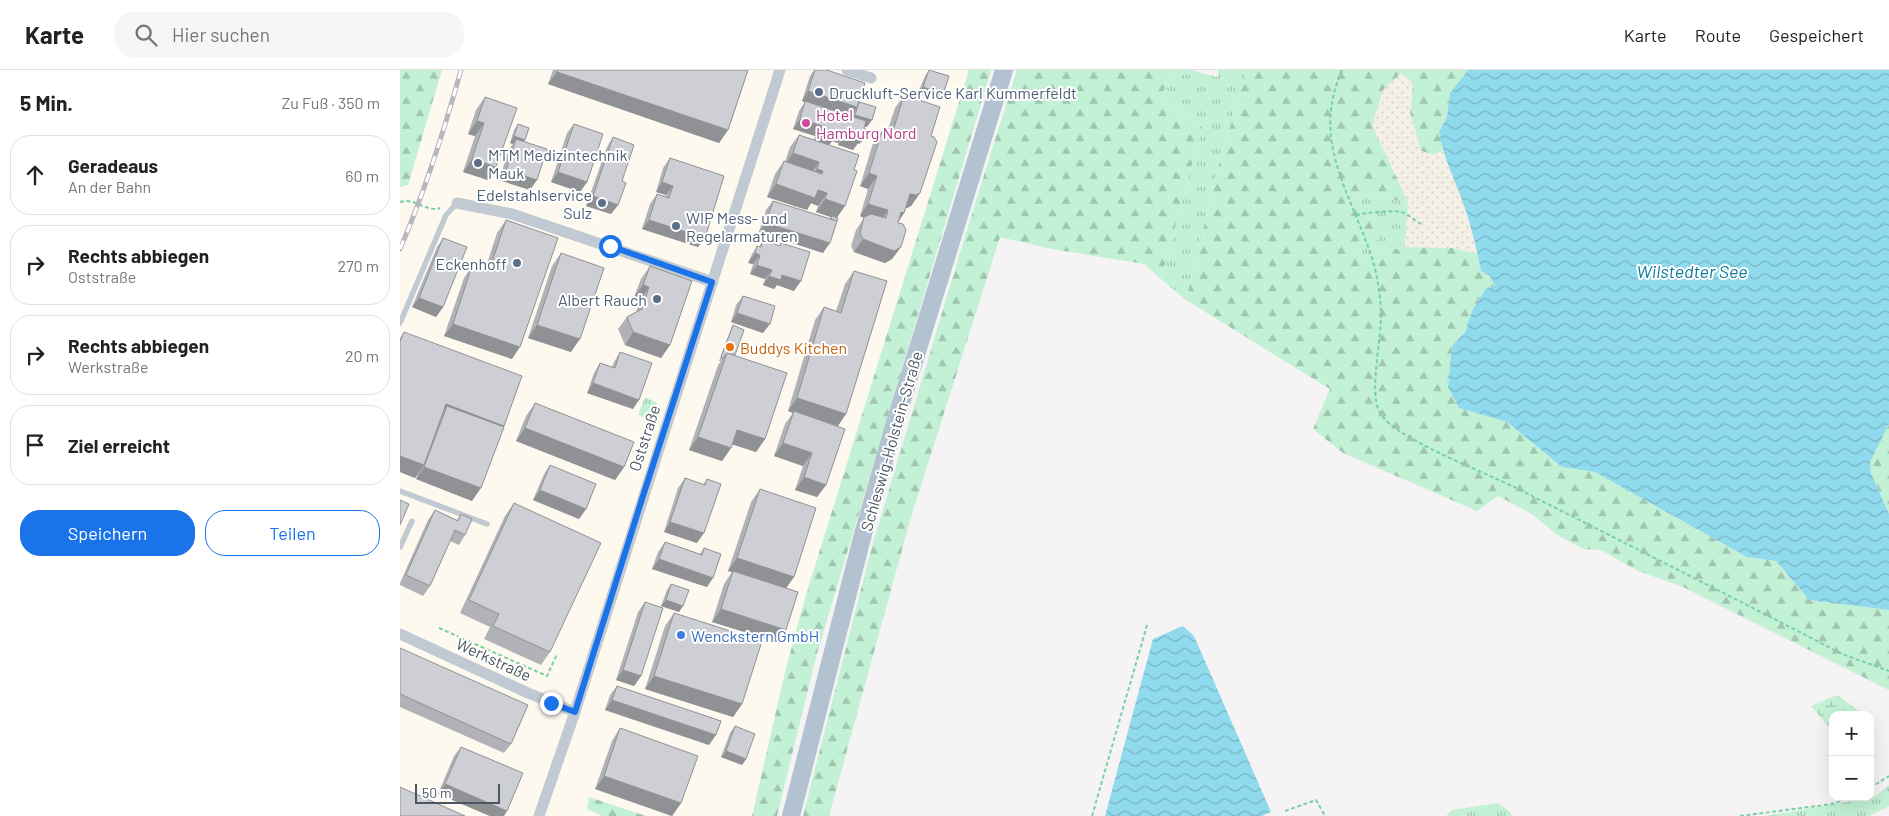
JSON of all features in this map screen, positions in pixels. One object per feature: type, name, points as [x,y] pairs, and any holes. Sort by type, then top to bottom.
[{"type":"main road","name":"Schleswig-Holstein-Straße","points":[[791,816],[863,534],[894,426],[1004,70]]},
{"type":"street","name":"Oststraße","points":[[539,816],[575,712],[780,70]]},
{"type":"street","points":[[847,70],[872,78]]},
{"type":"street","points":[[457,203],[512,214],[712,282]]},
{"type":"street","name":"Werkstraße","points":[[400,634],[528,693],[575,712]]},
{"type":"lane","points":[[400,323],[446,215],[457,203]]},
{"type":"lane","points":[[400,491],[488,524]]},
{"type":"lane","points":[[400,547],[412,521]]},
{"type":"path","points":[[1342,70],[1332,101],[1330,132],[1333,158],[1374,263],[1381,311],[1374,397],[1380,412],[1389,424],[1432,449],[1533,496],[1842,654],[1889,670]]},
{"type":"path","points":[[400,202],[406,200],[414,201],[436,210],[457,203]]},
{"type":"path","points":[[1356,214],[1404,212],[1415,222],[1424,225]]},
{"type":"path","points":[[1092,816],[1147,625]]},
{"type":"path","points":[[439,628],[547,676],[557,654]]},
{"type":"path","points":[[1874,785],[1889,776]]},
{"type":"path","points":[[1286,811],[1316,800],[1325,816]]},
{"type":"path","points":[[1740,816],[1832,804],[1840,801]]},
{"type":"shaded area","points":[[442,70],[969,70],[795,633],[752,816],[400,816],[400,187],[408,185]]},
{"type":"green space","points":[[400,70],[442,70],[408,185],[400,187]]},
{"type":"green space","points":[[969,70],[991,70],[816,657],[777,816],[752,816],[786,668],[806,595]]},
{"type":"green space","points":[[1017,70],[1173,70],[1160,99],[1202,127],[1161,279],[1144,264],[1052,249],[1000,237],[911,517],[829,816],[803,816],[871,550]]},
{"type":"green space","points":[[1173,70],[1191,70],[1217,77],[1219,70],[1247,70],[1219,164],[1186,300],[1161,279],[1202,127],[1160,99]]},
{"type":"green space","points":[[1247,70],[1468,70],[1450,93],[1447,117],[1439,132],[1443,151],[1433,155],[1421,151],[1410,113],[1413,83],[1372,125],[1408,202],[1357,195],[1345,204],[1379,220],[1380,239],[1359,248],[1365,257],[1405,247],[1453,248],[1478,254],[1481,271],[1490,276],[1495,286],[1486,288],[1473,309],[1466,331],[1452,346],[1448,387],[1459,408],[1507,422],[1562,467],[1595,472],[1747,557],[1776,561],[1809,600],[1889,610],[1889,690],[1683,587],[1638,571],[1601,550],[1583,549],[1559,536],[1530,513],[1498,496],[1477,511],[1343,453],[1313,429],[1330,389],[1186,300],[1219,164]]},
{"type":"green space","points":[[1357,195],[1408,202],[1405,247],[1365,257],[1359,247],[1345,204]]},
{"type":"green space","points":[[645,397],[657,403],[651,420],[638,415]]},
{"type":"green space","points":[[1889,424],[1889,514],[1871,473],[1870,462]]},
{"type":"green space","points":[[1837,695],[1859,711],[1829,711],[1829,727],[1811,706]]},
{"type":"green space","points":[[1889,785],[1889,806],[1869,816],[1766,816],[1851,801],[1874,801],[1874,797]]},
{"type":"green space","points":[[589,797],[646,816],[602,816],[587,809]]},
{"type":"green space","points":[[1498,803],[1511,813],[1512,816],[1446,816],[1452,810]]},
{"type":"sand","points":[[1401,73],[1413,83],[1410,113],[1421,151],[1433,155],[1443,151],[1460,193],[1478,254],[1453,248],[1405,247],[1408,202],[1372,125],[1383,90]]},
{"type":"water","name":"Wilstedter See","points":[[1468,70],[1889,70],[1889,424],[1870,462],[1871,473],[1889,514],[1889,610],[1809,600],[1776,561],[1747,557],[1595,472],[1562,467],[1507,422],[1459,408],[1448,387],[1452,346],[1466,331],[1473,309],[1486,288],[1495,286],[1490,276],[1481,271],[1469,221],[1445,155],[1439,132],[1447,117],[1450,93]]},
{"type":"water","points":[[1183,626],[1194,636],[1271,812],[1262,816],[1105,816],[1153,639]]},
{"type":"building","points":[[558,70],[748,70],[728,130],[557,72]]},
{"type":"building","points":[[815,70],[827,70],[865,83],[857,107],[808,91]]},
{"type":"building","points":[[929,70],[949,76],[943,94],[923,87]]},
{"type":"building","points":[[904,95],[940,107],[931,136],[937,142],[920,193],[916,195],[910,194],[904,213],[901,212],[898,223],[903,224],[906,230],[901,247],[894,251],[863,239],[860,233],[864,217],[871,214],[886,218],[888,210],[868,204],[877,176],[869,173],[882,131],[892,134]]},
{"type":"building","points":[[485,97],[517,108],[496,167],[472,159],[484,123],[477,121]]},
{"type":"building","points":[[805,101],[866,121],[864,128],[868,131],[866,134],[862,133],[860,140],[844,136],[845,134],[837,131],[836,135],[821,131],[822,126],[800,119]]},
{"type":"building","points":[[859,102],[876,107],[872,120],[855,115]]},
{"type":"building","points":[[518,124],[529,128],[525,140],[514,136]]},
{"type":"building","points":[[574,124],[603,134],[587,182],[558,172]]},
{"type":"building","points":[[799,135],[859,155],[854,170],[857,171],[845,206],[825,199],[827,193],[818,190],[815,198],[776,184],[784,161],[822,174],[823,171],[817,169],[819,162],[793,153]]},
{"type":"building","points":[[613,137],[634,145],[622,181],[626,183],[618,205],[593,196]]},
{"type":"building","points":[[516,139],[547,149],[537,180],[506,170]]},
{"type":"building","points":[[670,158],[724,176],[705,238],[649,220],[657,194],[669,198],[673,186],[662,182]]},
{"type":"building","points":[[773,201],[837,221],[830,243],[766,223]]},
{"type":"building","points":[[832,216],[838,218],[837,221],[831,219]]},
{"type":"building","points":[[506,220],[558,238],[520,347],[453,324],[472,266],[489,271]]},
{"type":"building","points":[[443,238],[467,247],[443,307],[419,298]]},
{"type":"building","points":[[763,240],[780,246],[781,243],[810,252],[801,281],[782,275],[781,280],[769,276],[772,270],[757,265],[760,255],[755,253],[757,246],[761,247]]},
{"type":"building","points":[[561,253],[604,268],[580,339],[537,325]]},
{"type":"building","points":[[650,266],[692,281],[670,345],[633,332],[627,317],[642,309],[649,287],[643,285]]},
{"type":"building","points":[[854,271],[887,281],[846,414],[797,398],[824,307],[841,313]]},
{"type":"building","points":[[743,296],[775,306],[770,324],[737,313]]},
{"type":"building","name":"Buddys Kitchen","points":[[733,325],[744,330],[735,355],[727,353],[723,358],[721,357]]},
{"type":"building","points":[[404,332],[522,376],[504,426],[446,404],[424,465],[400,456],[400,342]]},
{"type":"building","points":[[620,352],[652,363],[639,400],[593,383],[600,363],[615,368]]},
{"type":"building","points":[[727,353],[787,373],[765,439],[737,430],[731,448],[698,437]]},
{"type":"building","points":[[535,403],[634,442],[624,467],[525,428]]},
{"type":"building","points":[[447,406],[504,427],[481,488],[424,467]]},
{"type":"building","points":[[794,411],[845,429],[826,485],[804,477],[812,453],[783,443]]},
{"type":"building","points":[[550,465],[596,484],[586,509],[540,490]]},
{"type":"building","points":[[685,478],[705,485],[707,479],[721,484],[704,533],[670,522]]},
{"type":"building","points":[[760,489],[816,508],[794,577],[737,558]]},
{"type":"building","points":[[400,500],[409,504],[400,525]]},
{"type":"building","points":[[514,503],[601,543],[550,652],[493,626],[499,614],[469,600]]},
{"type":"building","points":[[435,510],[458,521],[461,514],[472,519],[465,535],[455,530],[430,586],[406,575]]},
{"type":"building","points":[[665,542],[702,555],[704,548],[721,554],[713,578],[659,559]]},
{"type":"building","points":[[733,571],[798,592],[786,630],[721,609]]},
{"type":"building","points":[[671,584],[689,590],[683,606],[666,600]]},
{"type":"building","points":[[645,602],[663,608],[641,676],[623,670]]},
{"type":"building","points":[[674,613],[762,641],[742,704],[654,676]]},
{"type":"building","points":[[400,648],[528,705],[511,744],[400,694]]},
{"type":"building","points":[[617,686],[721,721],[716,735],[612,700]]},
{"type":"building","points":[[735,726],[755,734],[746,759],[726,751]]},
{"type":"building","points":[[620,728],[698,756],[681,803],[604,776]]},
{"type":"building","points":[[461,747],[523,773],[507,811],[445,784]]},
{"type":"building","points":[[400,787],[465,816],[400,816]]},
{"type":"railway","points":[[400,249],[434,161],[461,70]]},
{"type":"place","name":"Druckluft-Service Karl Kummerfeldt","points":[[819,92]]},
{"type":"place","name":"Hotel Hamburg Nord","points":[[806,123]]},
{"type":"place","name":"MTM Medizintechnik Mauk","points":[[478,163]]},
{"type":"place","name":"Edelstahlservice Sulz","points":[[602,203]]},
{"type":"place","name":"WIP Mess- und Regelarmaturen","points":[[676,226]]},
{"type":"place","name":"Eckenhoff","points":[[517,263]]},
{"type":"place","name":"Albert Rauch","points":[[657,299]]},
{"type":"place","name":"Buddys Kitchen","points":[[730,347]]},
{"type":"place","name":"Wenckstern GmbH","points":[[681,635]]},
{"type":"route","points":[[551,703],[575,712],[712,282],[610,246]]}]
